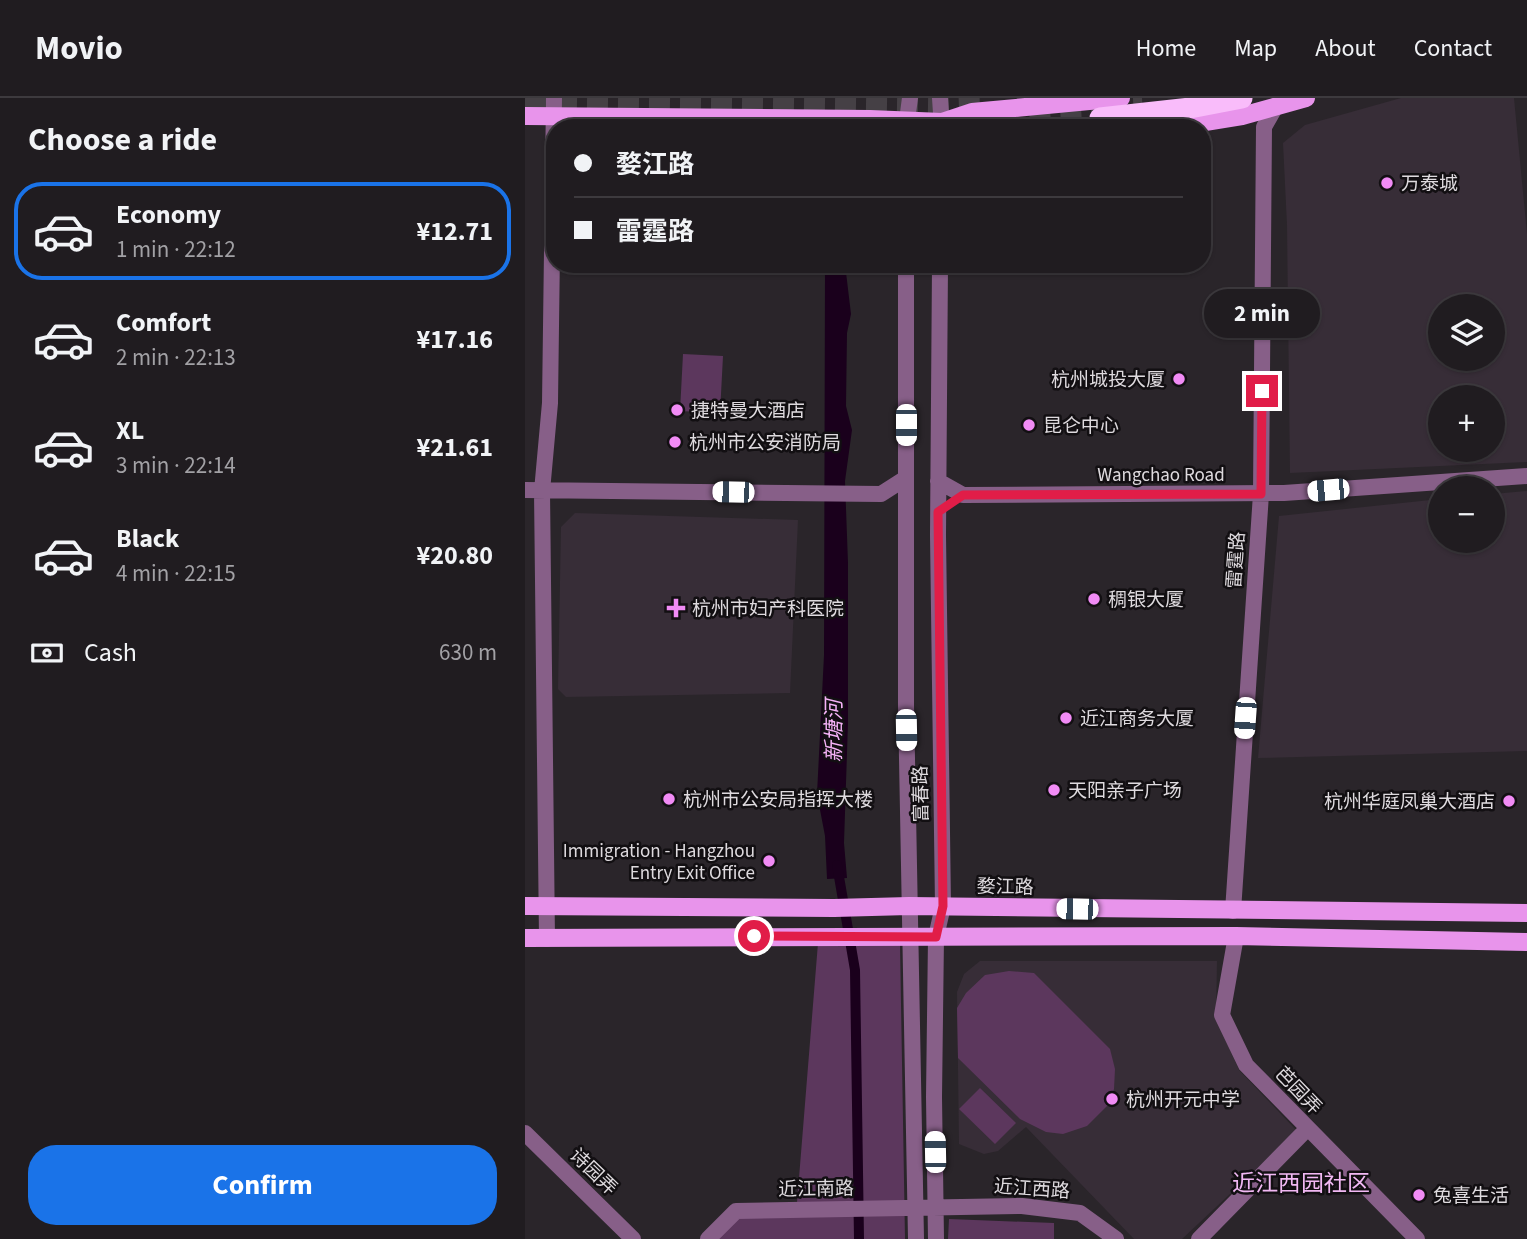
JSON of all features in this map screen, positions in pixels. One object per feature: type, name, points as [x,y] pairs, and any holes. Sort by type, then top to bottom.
[{"type":"highway","points":[[1100,118],[1190,108],[1242,107]]},
{"type":"main road","points":[[960,119],[972,112],[1121,98]]},
{"type":"main road","points":[[1200,119],[1242,107],[1276,106],[1306,98]]},
{"type":"main road","points":[[525,116],[876,119]]},
{"type":"main road","name":"婺江路","points":[[525,906],[943,906],[1527,913]]},
{"type":"main road","points":[[525,938],[1236,936],[1527,942]]},
{"type":"street","points":[[553,118],[554,98]]},
{"type":"street","points":[[907,119],[909,98]]},
{"type":"street","points":[[940,98],[945,119]]},
{"type":"street","name":"雷霆路","points":[[1233,911],[1261,494],[1264,127],[1276,106]]},
{"type":"street","points":[[1242,107],[1264,127]]},
{"type":"street","points":[[547,939],[542,491],[550,403],[551,273]]},
{"type":"street","name":"富春路","points":[[906,273],[909,906],[916,1239]]},
{"type":"street","name":"富春路","points":[[936,1239],[936,937],[943,906],[938,512],[940,273]]},
{"type":"street","name":"Wangchao Road","points":[[963,495],[1261,494],[1527,476]]},
{"type":"street","points":[[525,490],[875,494],[906,478]]},
{"type":"street","points":[[938,512],[963,495],[939,481]]},
{"type":"street","points":[[875,494],[906,512]]},
{"type":"street","name":"芭园弄","points":[[1236,936],[1222,1015],[1246,1065],[1417,1239]]},
{"type":"street","points":[[1199,1239],[1307,1129]]},
{"type":"street","name":"诗园弄","points":[[525,1133],[633,1239]]},
{"type":"street","name":"近江西路","points":[[936,1208],[1022,1206],[1080,1213],[1116,1239]]},
{"type":"street","name":"近江南路","points":[[708,1239],[736,1211],[936,1208]]},
{"type":"shaded area","points":[[1401,98],[1514,98],[1527,234],[1527,462],[1290,473],[1287,225],[1283,143],[1305,125]]},
{"type":"shaded area","points":[[683,354],[723,356],[720,413],[680,411]]},
{"type":"shaded area","points":[[1527,491],[1527,751],[1258,758],[1279,516],[1428,500],[1428,553],[1505,553],[1505,493]]},
{"type":"shaded area","name":"杭州市妇产科医院","points":[[575,513],[798,520],[790,693],[566,697],[558,689],[561,527]]},
{"type":"shaded area","points":[[818,943],[900,944],[905,1239],[704,1239],[725,1218],[796,1215]]},
{"type":"shaded area","name":"杭州开元中学","points":[[980,961],[1217,961],[1216,1018],[1239,1070],[1297,1131],[1182,1239],[1134,1239],[1026,1127],[998,1151],[984,1154],[959,1144],[957,992],[964,974]]},
{"type":"shaded area","points":[[1009,971],[1034,973],[1110,1049],[1115,1069],[1114,1089],[1109,1104],[1087,1126],[1063,1134],[1046,1132],[1020,1119],[958,1058],[957,1008],[966,993],[985,975]]},
{"type":"shaded area","points":[[980,1088],[1016,1123],[995,1144],[959,1109]]},
{"type":"shaded area","points":[[949,1219],[1054,1223],[1054,1239],[948,1239]]},
{"type":"water","points":[[825,273],[846,273],[851,314],[847,333],[846,406],[852,430],[845,481],[848,723],[844,843],[847,878],[827,879],[825,836],[817,794],[824,655]]},
{"type":"waterway","name":"新塘河","points":[[837,865],[855,970],[859,1239]]},
{"type":"tunnel","points":[[1102,100],[1142,98]]},
{"type":"tunnel","points":[[525,101],[931,108],[986,106]]},
{"type":"tunnel","points":[[1084,119],[1100,118]]},
{"type":"place","name":"万泰城","points":[[1387,183]]},
{"type":"place","name":"杭州城投大厦","points":[[1179,379]]},
{"type":"place","name":"捷特曼大酒店","points":[[677,410]]},
{"type":"place","name":"昆仑中心","points":[[1029,425]]},
{"type":"place","name":"杭州市公安消防局","points":[[675,442]]},
{"type":"place","name":"稠银大厦","points":[[1094,599]]},
{"type":"place","name":"杭州市妇产科医院","points":[[676,608]]},
{"type":"place","name":"近江商务大厦","points":[[1066,718]]},
{"type":"place","name":"天阳亲子广场","points":[[1054,790]]},
{"type":"place","name":"杭州市公安局指挥大楼","points":[[669,799]]},
{"type":"place","name":"杭州华庭凤巢大酒店","points":[[1509,801]]},
{"type":"place","name":"Immigration - Hangzhou Entry Exit Office","points":[[769,861]]},
{"type":"place","name":"杭州开元中学","points":[[1112,1099]]},
{"type":"place","name":"兔喜生活","points":[[1419,1195]]},
{"type":"district","name":"近江西园社区","points":[[1301,1183]]},
{"type":"route","points":[[754,936],[936,937],[943,906],[938,512],[963,495],[1261,494],[1262,391]]}]
